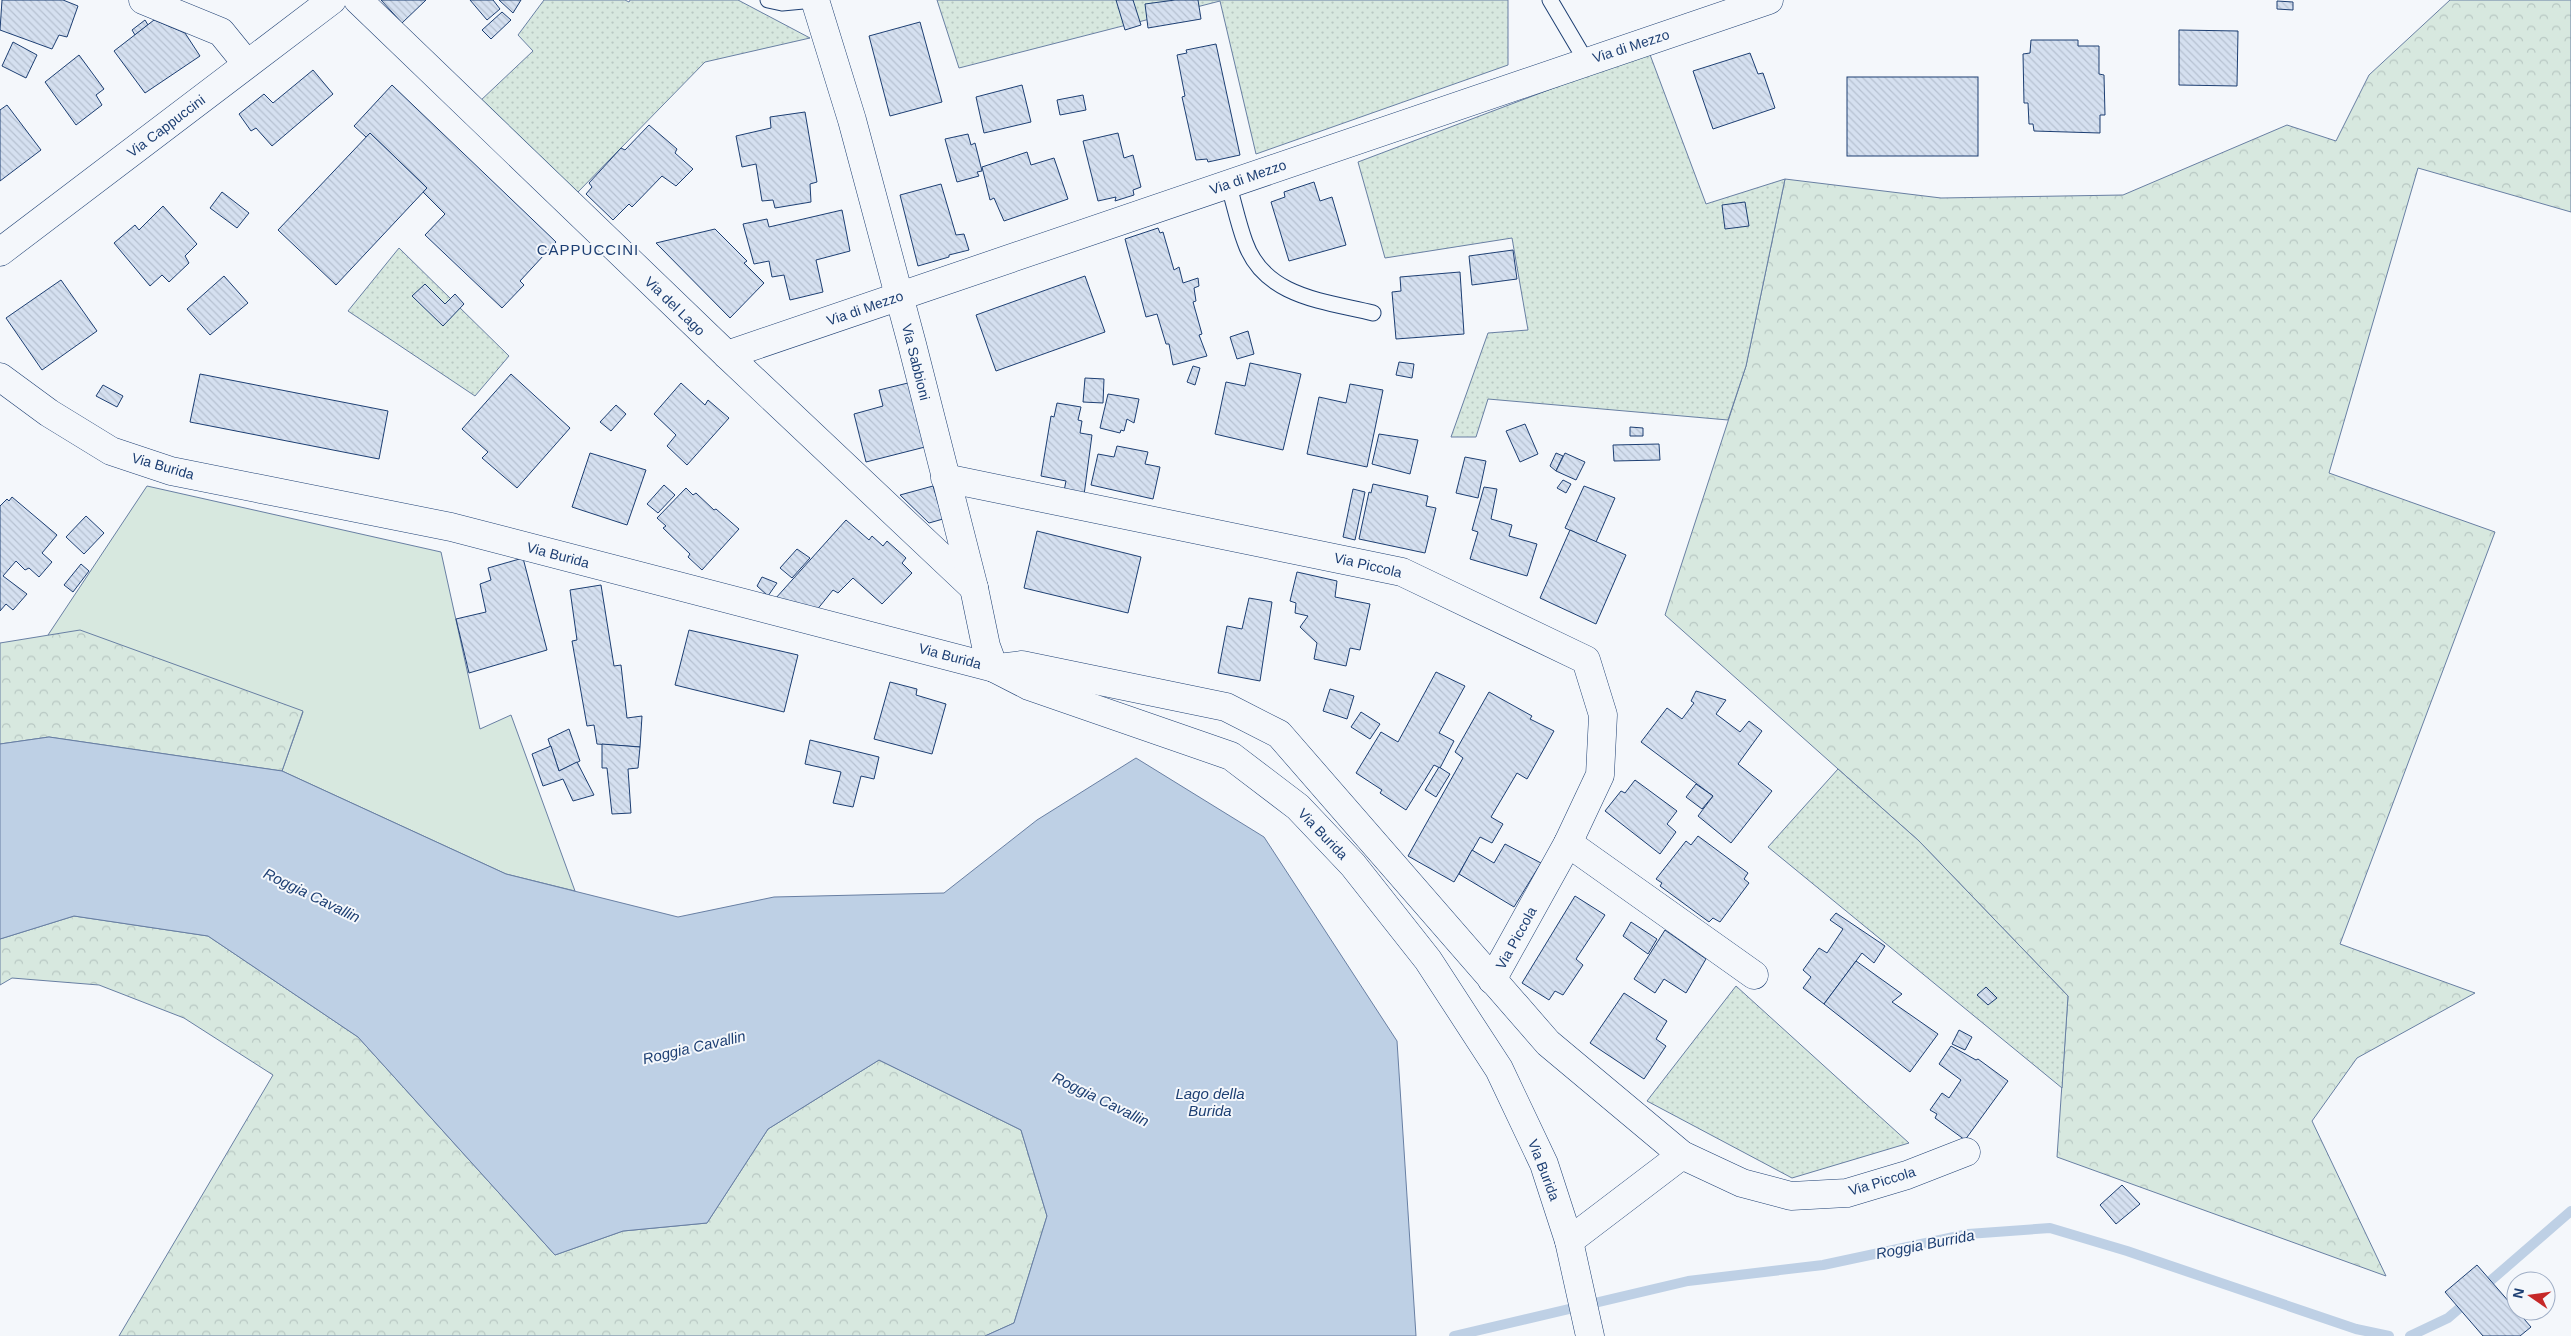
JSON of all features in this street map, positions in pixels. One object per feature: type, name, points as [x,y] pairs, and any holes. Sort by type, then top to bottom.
[{"type":"street","points":[[143,0],[221,32],[247,64]]},
{"type":"street","name":"Via Cappuccini","points":[[0,252],[332,0]]},
{"type":"street","name":"Via del Lago","points":[[358,0],[727,355],[974,588]]},
{"type":"street","name":"Via Sabbioni","points":[[815,0],[852,120],[974,588],[986,646],[994,668]]},
{"type":"street","name":"Via di Mezzo","points":[[727,355],[1769,0]]},
{"type":"street","name":"Via Burida","points":[[0,376],[50,413],[111,451],[171,471],[451,527],[994,668],[1029,686],[1231,756],[1298,807],[1353,865],[1422,953],[1499,1069],[1544,1164],[1569,1241],[1590,1336]]},
{"type":"street","name":"Via Piccola","points":[[945,478],[1402,572],[1586,660],[1603,716],[1600,774],[1568,843],[1492,980]]},
{"type":"street","name":"Via Piccola","points":[[994,668],[1022,665],[1226,707],[1279,734],[1426,900],[1492,980],[1548,1043],[1682,1155],[1742,1183],[1791,1196],[1847,1193],[1907,1175],[1966,1152]]},
{"type":"street","points":[[1568,843],[1754,976]]},
{"type":"street","points":[[1569,1241],[1682,1155]]},
{"type":"lane","points":[[768,0],[782,3],[815,0]]},
{"type":"lane","points":[[1550,0],[1586,61]]},
{"type":"lane","points":[[1228,183],[1246,244],[1264,274],[1298,295],[1373,313]]},
{"type":"green space","points":[[544,0],[625,0],[629,2],[630,0],[738,0],[810,38],[705,62],[577,193],[479,102],[533,51],[518,35]]},
{"type":"green space","points":[[937,0],[1508,0],[1508,65],[1256,154],[1220,1],[959,68]]},
{"type":"green space","points":[[2450,0],[2571,0],[2571,212],[2418,168],[2329,473],[2495,532],[2340,944],[2475,993],[2357,1058],[2312,1121],[2386,1276],[2057,1157],[2068,996],[1919,841],[1665,615],[1746,366],[1785,179],[1941,198],[2123,195],[2287,125],[2336,141],[2369,75]]},
{"type":"green space","points":[[1649,52],[1706,204],[1785,179],[1746,366],[1728,420],[1488,399],[1476,437],[1451,437],[1488,333],[1528,330],[1512,238],[1385,258],[1358,162]]},
{"type":"green space","points":[[399,248],[509,356],[475,396],[348,311]]},
{"type":"green space","points":[[147,486],[441,552],[480,729],[511,715],[575,891],[506,874],[282,771],[303,712],[48,635]]},
{"type":"green space","points":[[80,630],[303,711],[282,771],[49,737],[0,744],[0,643]]},
{"type":"green space","points":[[1838,769],[1919,841],[2068,996],[2062,1088],[1768,847]]},
{"type":"green space","points":[[74,916],[208,936],[358,1037],[555,1255],[623,1231],[707,1223],[768,1129],[879,1060],[1021,1130],[1047,1216],[1014,1323],[985,1336],[119,1336],[273,1075],[184,1018],[99,985],[12,978],[0,985],[0,939]]},
{"type":"green space","points":[[1736,986],[1909,1143],[1792,1178],[1647,1101]]},
{"type":"water","name":"Lago della Burida","points":[[49,737],[282,771],[506,874],[678,917],[774,897],[944,893],[1037,820],[1136,758],[1264,837],[1397,1041],[1416,1336],[985,1336],[1014,1323],[1047,1216],[1021,1130],[879,1060],[768,1129],[707,1223],[623,1231],[555,1255],[358,1037],[208,936],[74,916],[0,939],[0,744]]},
{"type":"building","points":[[2,0],[63,0],[78,6],[67,37],[59,35],[52,49],[0,30]]},
{"type":"building","points":[[381,0],[426,0],[402,23]]},
{"type":"building","points":[[470,0],[493,0],[500,9],[487,20]]},
{"type":"building","points":[[499,0],[521,0],[513,13]]},
{"type":"building","points":[[1116,0],[1133,0],[1141,25],[1125,30]]},
{"type":"building","points":[[1175,0],[1198,0],[1201,19],[1148,28],[1145,4]]},
{"type":"building","points":[[2277,1],[2293,2],[2293,10],[2277,9]]},
{"type":"building","points":[[502,12],[511,20],[491,39],[482,30]]},
{"type":"building","points":[[145,20],[148,25],[135,35],[132,30]]},
{"type":"building","points":[[154,20],[185,33],[200,56],[145,93],[114,51]]},
{"type":"building","points":[[920,22],[942,102],[890,116],[869,36]]},
{"type":"building","points":[[2179,30],[2238,31],[2237,86],[2179,85]]},
{"type":"building","points":[[2031,40],[2078,40],[2078,46],[2099,46],[2099,74],[2104,75],[2105,115],[2100,115],[2100,133],[2034,131],[2033,124],[2029,124],[2028,103],[2024,103],[2023,54],[2030,53]]},
{"type":"building","points":[[13,42],[37,55],[26,78],[2,66]]},
{"type":"building","points":[[1216,44],[1240,155],[1208,162],[1207,159],[1196,160],[1182,97],[1185,96],[1177,55],[1187,53],[1186,50]]},
{"type":"building","points":[[1750,53],[1758,74],[1763,73],[1775,108],[1713,129],[1693,71]]},
{"type":"building","points":[[79,55],[104,89],[96,95],[102,105],[76,125],[45,82]]},
{"type":"building","points":[[313,70],[333,94],[272,146],[256,128],[251,131],[239,114],[264,94],[273,103]]},
{"type":"building","points":[[1847,77],[1978,77],[1978,156],[1847,156]]},
{"type":"building","points":[[392,85],[556,242],[520,281],[524,285],[502,308],[425,235],[445,214],[423,192],[427,188],[370,133],[366,137],[354,126]]},
{"type":"building","points":[[1022,85],[1031,122],[984,133],[976,97]]},
{"type":"building","points":[[1083,95],[1086,110],[1060,115],[1057,100]]},
{"type":"building","points":[[7,105],[41,150],[0,181],[0,110]]},
{"type":"building","points":[[805,112],[817,182],[810,184],[811,202],[775,208],[773,200],[762,201],[756,164],[742,167],[736,136],[771,128],[770,117]]},
{"type":"building","points":[[649,125],[677,149],[675,153],[693,169],[676,186],[662,176],[632,207],[629,204],[613,220],[586,194],[592,187],[589,183],[621,148],[625,150]]},
{"type":"building","points":[[370,133],[427,188],[336,285],[278,230]]},
{"type":"building","points":[[1118,133],[1124,158],[1133,155],[1141,187],[1133,190],[1134,195],[1115,201],[1116,197],[1098,201],[1083,141]]},
{"type":"building","points":[[968,134],[971,145],[975,143],[982,171],[977,172],[979,176],[957,182],[945,139]]},
{"type":"building","points":[[1027,152],[1031,165],[1054,158],[1068,199],[1004,221],[994,198],[990,200],[982,167]]},
{"type":"building","points":[[1314,182],[1320,201],[1332,197],[1346,245],[1289,261],[1271,202],[1285,197],[1284,192]]},
{"type":"building","points":[[941,184],[956,235],[964,234],[969,250],[918,266],[900,195]]},
{"type":"building","points":[[222,192],[249,213],[237,228],[210,208]]},
{"type":"building","points":[[1745,202],[1749,226],[1725,229],[1722,205]]},
{"type":"building","points":[[163,206],[197,244],[185,256],[189,263],[169,282],[162,275],[150,286],[114,243],[135,225],[139,230]]},
{"type":"building","points":[[842,210],[850,251],[816,260],[823,292],[790,300],[784,275],[772,277],[769,261],[754,264],[743,224],[767,219],[769,227]]},
{"type":"building","points":[[1158,228],[1160,233],[1163,232],[1174,270],[1179,267],[1183,283],[1198,278],[1199,286],[1194,288],[1196,301],[1193,302],[1202,334],[1199,335],[1207,356],[1173,365],[1169,344],[1166,344],[1157,314],[1146,317],[1125,239]]},
{"type":"building","points":[[715,229],[747,261],[744,263],[764,283],[730,318],[656,243]]},
{"type":"building","points":[[1513,250],[1517,279],[1472,285],[1469,256]]},
{"type":"building","points":[[1460,272],[1464,334],[1396,339],[1392,292],[1401,291],[1400,277]]},
{"type":"building","points":[[224,276],[248,303],[210,335],[187,309]]},
{"type":"building","points":[[1085,276],[1105,332],[996,371],[976,315]]},
{"type":"building","points":[[61,280],[97,331],[42,370],[6,318]]},
{"type":"building","points":[[425,284],[445,304],[455,294],[464,304],[443,326],[412,296]]},
{"type":"building","points":[[1248,331],[1254,354],[1237,359],[1230,337]]},
{"type":"building","points":[[1399,362],[1414,364],[1412,378],[1396,375]]},
{"type":"building","points":[[1250,363],[1301,374],[1283,450],[1215,434],[1226,382],[1245,386]]},
{"type":"building","points":[[1193,366],[1200,368],[1195,385],[1187,382]]},
{"type":"building","points":[[200,374],[388,411],[379,459],[190,422]]},
{"type":"building","points":[[511,374],[570,428],[517,488],[482,458],[488,452],[462,429]]},
{"type":"building","points":[[1085,378],[1104,379],[1103,403],[1083,402]]},
{"type":"building","points":[[681,383],[705,405],[708,400],[729,418],[687,465],[667,446],[676,435],[654,414]]},
{"type":"building","points":[[908,383],[925,447],[866,462],[854,414],[883,406],[879,390]]},
{"type":"building","points":[[1350,384],[1383,390],[1367,467],[1307,454],[1319,397],[1346,403]]},
{"type":"building","points":[[103,385],[123,396],[117,407],[96,396]]},
{"type":"building","points":[[1108,394],[1139,399],[1134,423],[1127,419],[1124,431],[1121,430],[1120,433],[1100,428]]},
{"type":"building","points":[[1057,403],[1081,407],[1078,420],[1082,421],[1080,433],[1092,435],[1084,495],[1064,491],[1066,481],[1041,476],[1051,416],[1054,417]]},
{"type":"building","points":[[616,405],[626,414],[611,431],[600,422]]},
{"type":"building","points":[[1525,424],[1538,454],[1520,462],[1506,431]]},
{"type":"building","points":[[1630,427],[1643,428],[1643,436],[1630,436]]},
{"type":"building","points":[[1379,434],[1418,440],[1410,474],[1372,464]]},
{"type":"building","points":[[1659,444],[1660,460],[1614,461],[1613,445]]},
{"type":"building","points":[[1117,446],[1148,452],[1145,464],[1160,467],[1153,499],[1091,485],[1098,454],[1114,457]]},
{"type":"building","points":[[590,453],[646,470],[627,525],[572,507]]},
{"type":"building","points":[[1556,453],[1563,456],[1556,471],[1550,466]]},
{"type":"building","points":[[1565,453],[1585,462],[1576,480],[1556,471]]},
{"type":"building","points":[[1465,457],[1486,461],[1478,498],[1456,493]]},
{"type":"building","points":[[1563,480],[1571,484],[1566,493],[1557,488]]},
{"type":"building","points":[[1373,484],[1428,496],[1426,506],[1436,508],[1425,553],[1359,539],[1369,492],[1371,493]]},
{"type":"building","points":[[664,485],[675,495],[658,513],[647,504]]},
{"type":"building","points":[[933,486],[943,519],[929,523],[900,495]]},
{"type":"building","points":[[1584,486],[1615,498],[1596,542],[1565,528]]},
{"type":"building","points":[[1484,487],[1497,489],[1491,519],[1512,525],[1509,536],[1537,544],[1527,576],[1470,559],[1478,532],[1472,530]]},
{"type":"building","points":[[686,488],[693,495],[696,493],[739,529],[702,570],[688,557],[690,554],[663,528],[666,526],[657,518]]},
{"type":"building","points":[[1353,489],[1365,492],[1355,540],[1343,537]]},
{"type":"building","points":[[12,497],[57,535],[42,553],[52,562],[39,577],[29,568],[25,570],[16,561],[3,576],[27,594],[13,610],[6,604],[0,611],[0,506]]},
{"type":"building","points":[[86,516],[104,533],[84,554],[66,537]]},
{"type":"building","points":[[846,520],[869,540],[872,536],[883,546],[887,541],[906,558],[902,563],[912,573],[882,604],[853,578],[838,593],[833,590],[816,611],[775,599]]},
{"type":"building","points":[[1570,530],[1626,555],[1596,624],[1540,598]]},
{"type":"building","points":[[1037,531],[1141,557],[1128,613],[1024,588]]},
{"type":"building","points":[[797,549],[810,558],[792,578],[780,568]]},
{"type":"building","points":[[523,558],[547,650],[469,673],[456,619],[486,612],[480,584],[491,580],[488,568]]},
{"type":"building","points":[[81,564],[89,571],[73,592],[64,585]]},
{"type":"building","points":[[1297,572],[1337,581],[1335,597],[1370,604],[1360,650],[1350,648],[1346,666],[1314,659],[1317,643],[1300,627],[1308,616],[1295,613],[1296,603],[1290,601]]},
{"type":"building","points":[[762,577],[777,583],[768,596],[757,586]]},
{"type":"building","points":[[601,585],[614,666],[621,665],[627,718],[642,716],[640,747],[597,744],[594,725],[587,726],[572,641],[577,640],[570,590]]},
{"type":"building","points":[[1249,598],[1272,602],[1260,681],[1218,673],[1227,626],[1242,629]]},
{"type":"building","points":[[689,630],[798,655],[784,712],[675,685]]},
{"type":"building","points":[[1436,672],[1465,686],[1439,733],[1454,741],[1440,768],[1434,765],[1406,810],[1380,793],[1382,790],[1356,773],[1381,732],[1398,742]]},
{"type":"building","points":[[890,682],[917,689],[916,695],[946,704],[932,754],[874,739]]},
{"type":"building","points":[[1330,689],[1354,696],[1347,719],[1323,711]]},
{"type":"building","points":[[1696,691],[1726,700],[1716,714],[1740,732],[1749,721],[1762,731],[1738,764],[1772,791],[1731,843],[1698,816],[1713,796],[1641,742],[1667,708],[1682,719],[1694,703],[1691,701]]},
{"type":"building","points":[[1489,692],[1532,716],[1530,719],[1554,731],[1527,779],[1517,773],[1491,817],[1503,824],[1492,843],[1480,837],[1454,882],[1408,856],[1463,758],[1455,752]]},
{"type":"building","points":[[1361,712],[1380,724],[1370,739],[1351,727]]},
{"type":"building","points":[[569,729],[580,761],[559,771],[548,739]]},
{"type":"building","points":[[810,740],[879,757],[874,779],[861,776],[853,807],[833,803],[841,772],[805,764]]},
{"type":"building","points":[[602,744],[640,747],[638,768],[628,769],[631,813],[612,814],[607,768],[602,768]]},
{"type":"building","points":[[551,746],[559,771],[577,762],[594,795],[573,801],[563,779],[543,786],[532,754]]},
{"type":"building","points":[[1439,767],[1450,774],[1436,797],[1425,790]]},
{"type":"building","points":[[1635,780],[1677,811],[1667,824],[1676,832],[1660,854],[1605,811],[1621,791],[1625,793]]},
{"type":"building","points":[[1696,784],[1713,796],[1702,809],[1686,797]]},
{"type":"building","points":[[1698,836],[1748,873],[1744,879],[1749,883],[1720,922],[1713,918],[1709,922],[1660,886],[1662,883],[1656,879],[1686,841],[1691,845]]},
{"type":"building","points":[[1505,844],[1541,863],[1514,907],[1459,874],[1472,850],[1494,863]]},
{"type":"building","points":[[1575,896],[1605,915],[1576,959],[1583,965],[1563,995],[1555,991],[1549,1000],[1522,983]]},
{"type":"building","points":[[1836,913],[1885,946],[1874,963],[1862,953],[1824,1004],[1803,988],[1811,977],[1803,970],[1819,948],[1827,953],[1843,929],[1830,920]]},
{"type":"building","points":[[1631,922],[1657,939],[1648,954],[1623,936]]},
{"type":"building","points":[[1665,930],[1706,959],[1686,993],[1664,979],[1655,993],[1634,979]]},
{"type":"building","points":[[1856,961],[1902,994],[1892,1002],[1938,1034],[1910,1072],[1824,1004]]},
{"type":"building","points":[[1986,987],[1997,998],[1988,1005],[1977,995]]},
{"type":"building","points":[[1624,993],[1667,1021],[1656,1039],[1666,1046],[1644,1079],[1590,1043]]},
{"type":"building","points":[[1959,1030],[1972,1037],[1965,1050],[1952,1044]]},
{"type":"building","points":[[1951,1046],[1976,1060],[1978,1059],[2008,1081],[1965,1140],[1935,1118],[1937,1114],[1930,1110],[1942,1093],[1949,1098],[1961,1080],[1939,1064]]},
{"type":"building","points":[[2122,1185],[2140,1204],[2116,1224],[2100,1205]]},
{"type":"building","points":[[2477,1265],[2506,1298],[2506,1321],[2526,1321],[2531,1327],[2520,1336],[2483,1336],[2445,1292]]},
{"type":"waterway","name":"Roggia Burrida","points":[[2481,1289],[2571,1211]]},
{"type":"waterway","name":"Roggia Burrida","points":[[1454,1336],[1688,1281],[1823,1265],[1968,1234],[2050,1228],[2127,1251],[2356,1329],[2389,1336]]},
{"type":"waterway","name":"Roggia Burrida","points":[[2410,1336],[2448,1318],[2469,1300]]},
{"type":"district","name":"CAPPUCCINI","points":[[588,249]]},
{"type":"water label","name":"Roggia Cavallin","points":[[312,895]]},
{"type":"water label","name":"Roggia Cavallin","points":[[694,1047]]},
{"type":"water label","name":"Roggia Cavallin","points":[[1101,1099]]}]
